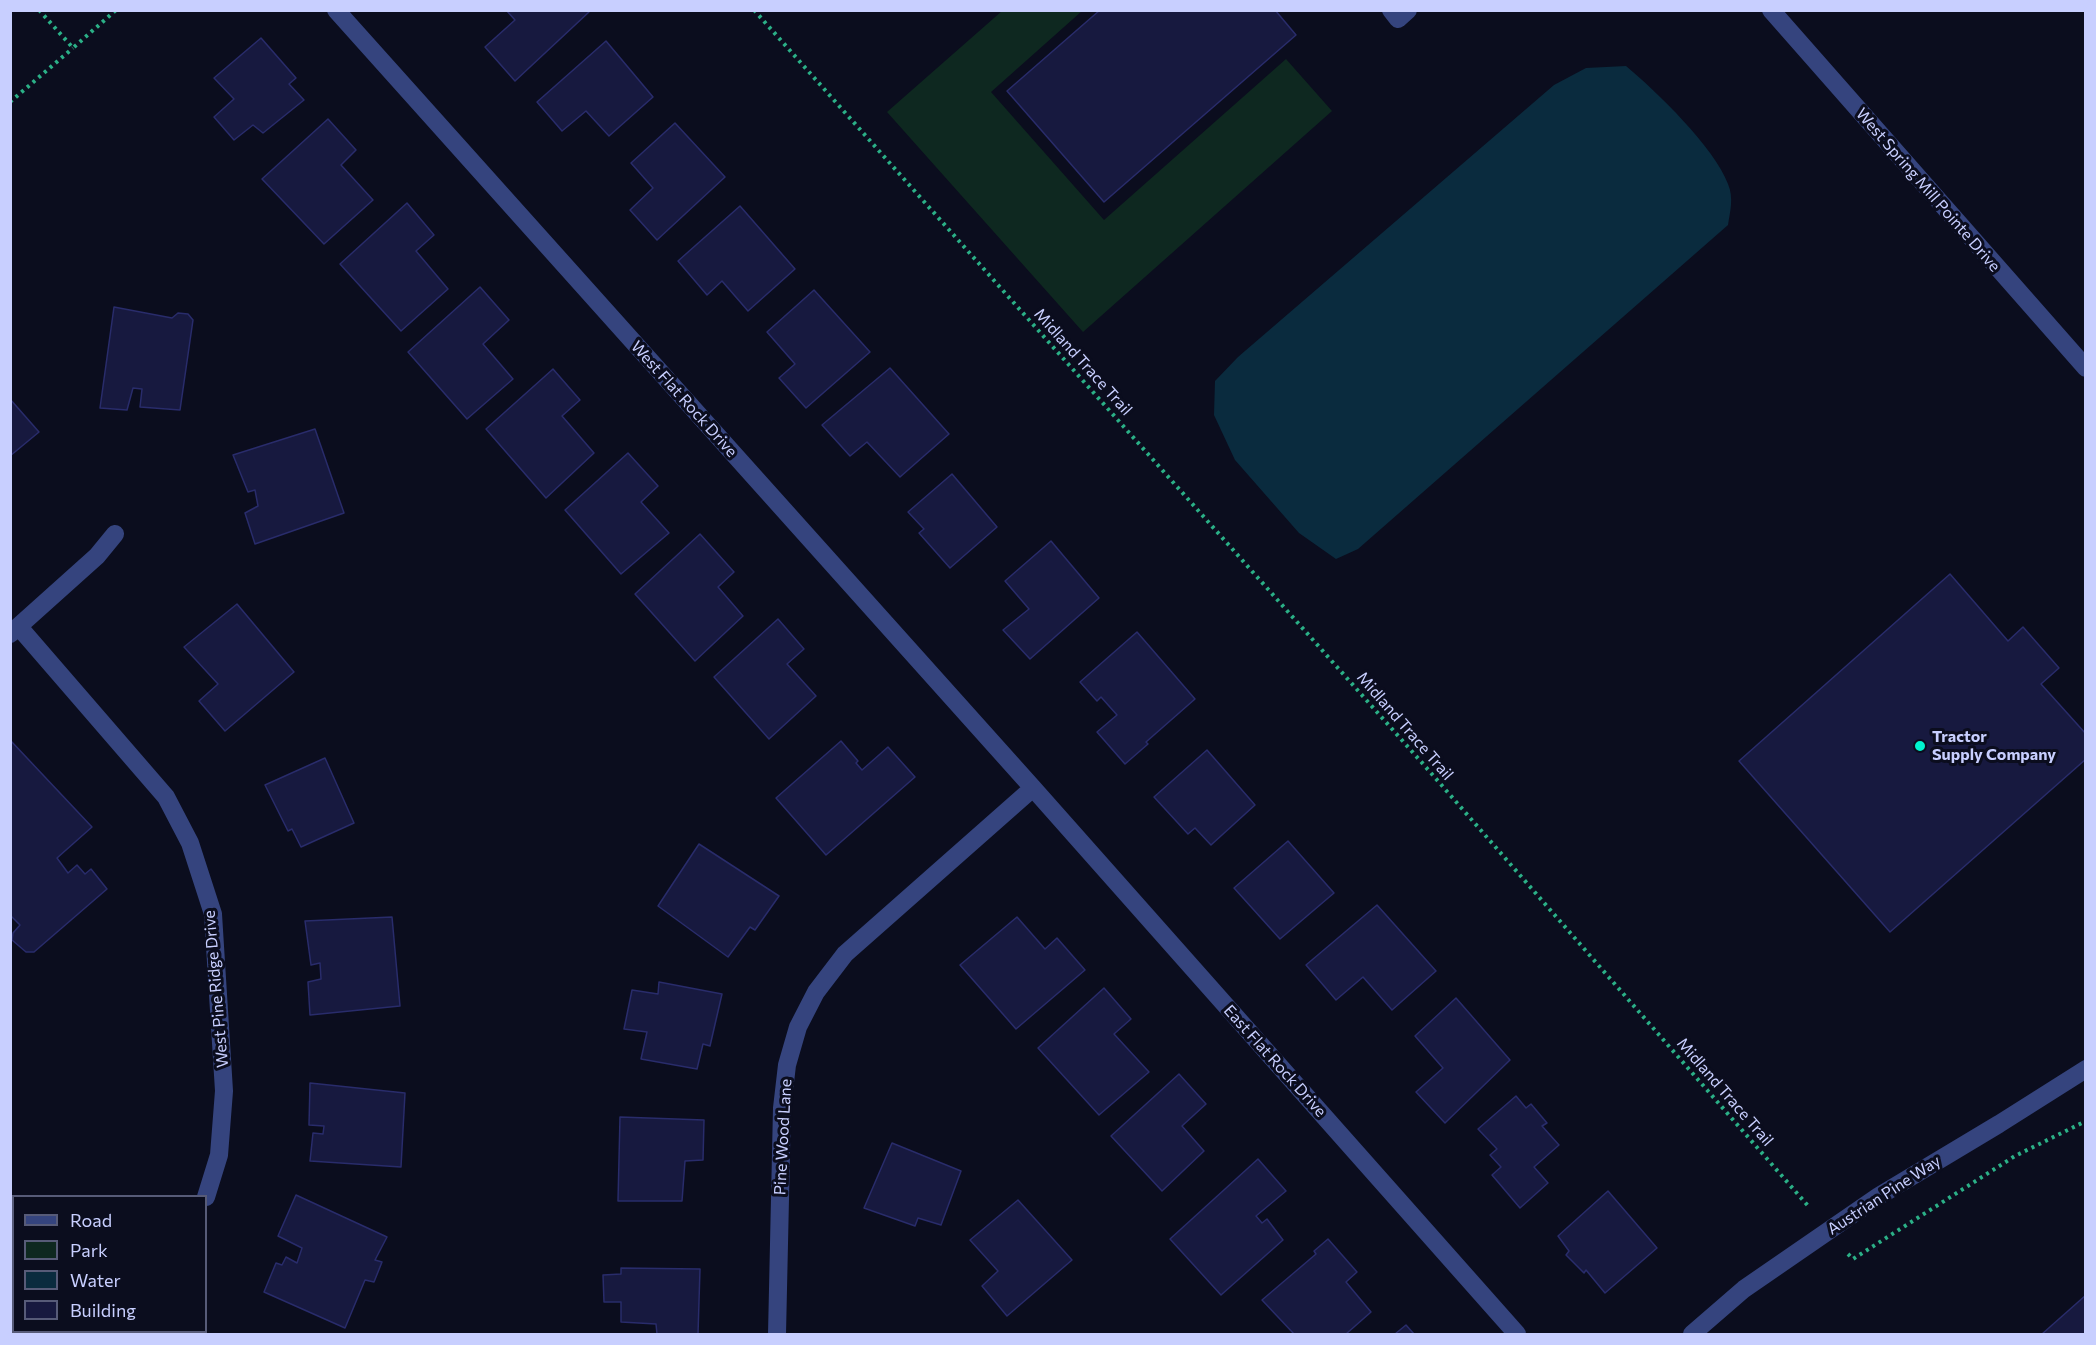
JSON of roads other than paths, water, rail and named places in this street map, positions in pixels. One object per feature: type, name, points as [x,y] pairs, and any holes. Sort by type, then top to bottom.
[{"type":"street","name":"West Flat Rock Drive","points":[[336,10],[1033,788]]},
{"type":"street","points":[[1391,10],[1398,19],[1408,10]]},
{"type":"street","name":"West Spring Mill Pointe Drive","points":[[1771,10],[2085,368]]},
{"type":"street","points":[[15,631],[97,556],[114,534]]},
{"type":"street","name":"West Pine Ridge Drive","points":[[15,631],[166,797],[190,843],[213,914],[224,1091],[219,1155],[207,1195]]},
{"type":"street","name":"Pine Wood Lane","points":[[777,1335],[782,1108],[788,1065],[798,1027],[816,992],[845,954],[1033,788]]},
{"type":"street","name":"East Flat Rock Drive","points":[[1033,788],[1517,1335]]},
{"type":"street","name":"Austrian Pine Way","points":[[1692,1335],[1744,1289],[1826,1232],[1879,1196],[1999,1124],[2085,1068]]},
{"type":"water","points":[[1626,66],[1653,90],[1698,137],[1721,169],[1731,194],[1728,225],[1358,549],[1336,559],[1299,533],[1235,460],[1214,415],[1215,381],[1238,357],[1554,85],[1586,68]]},
{"type":"place","name":"Tractor Supply Company","points":[[1920,746]]}]
